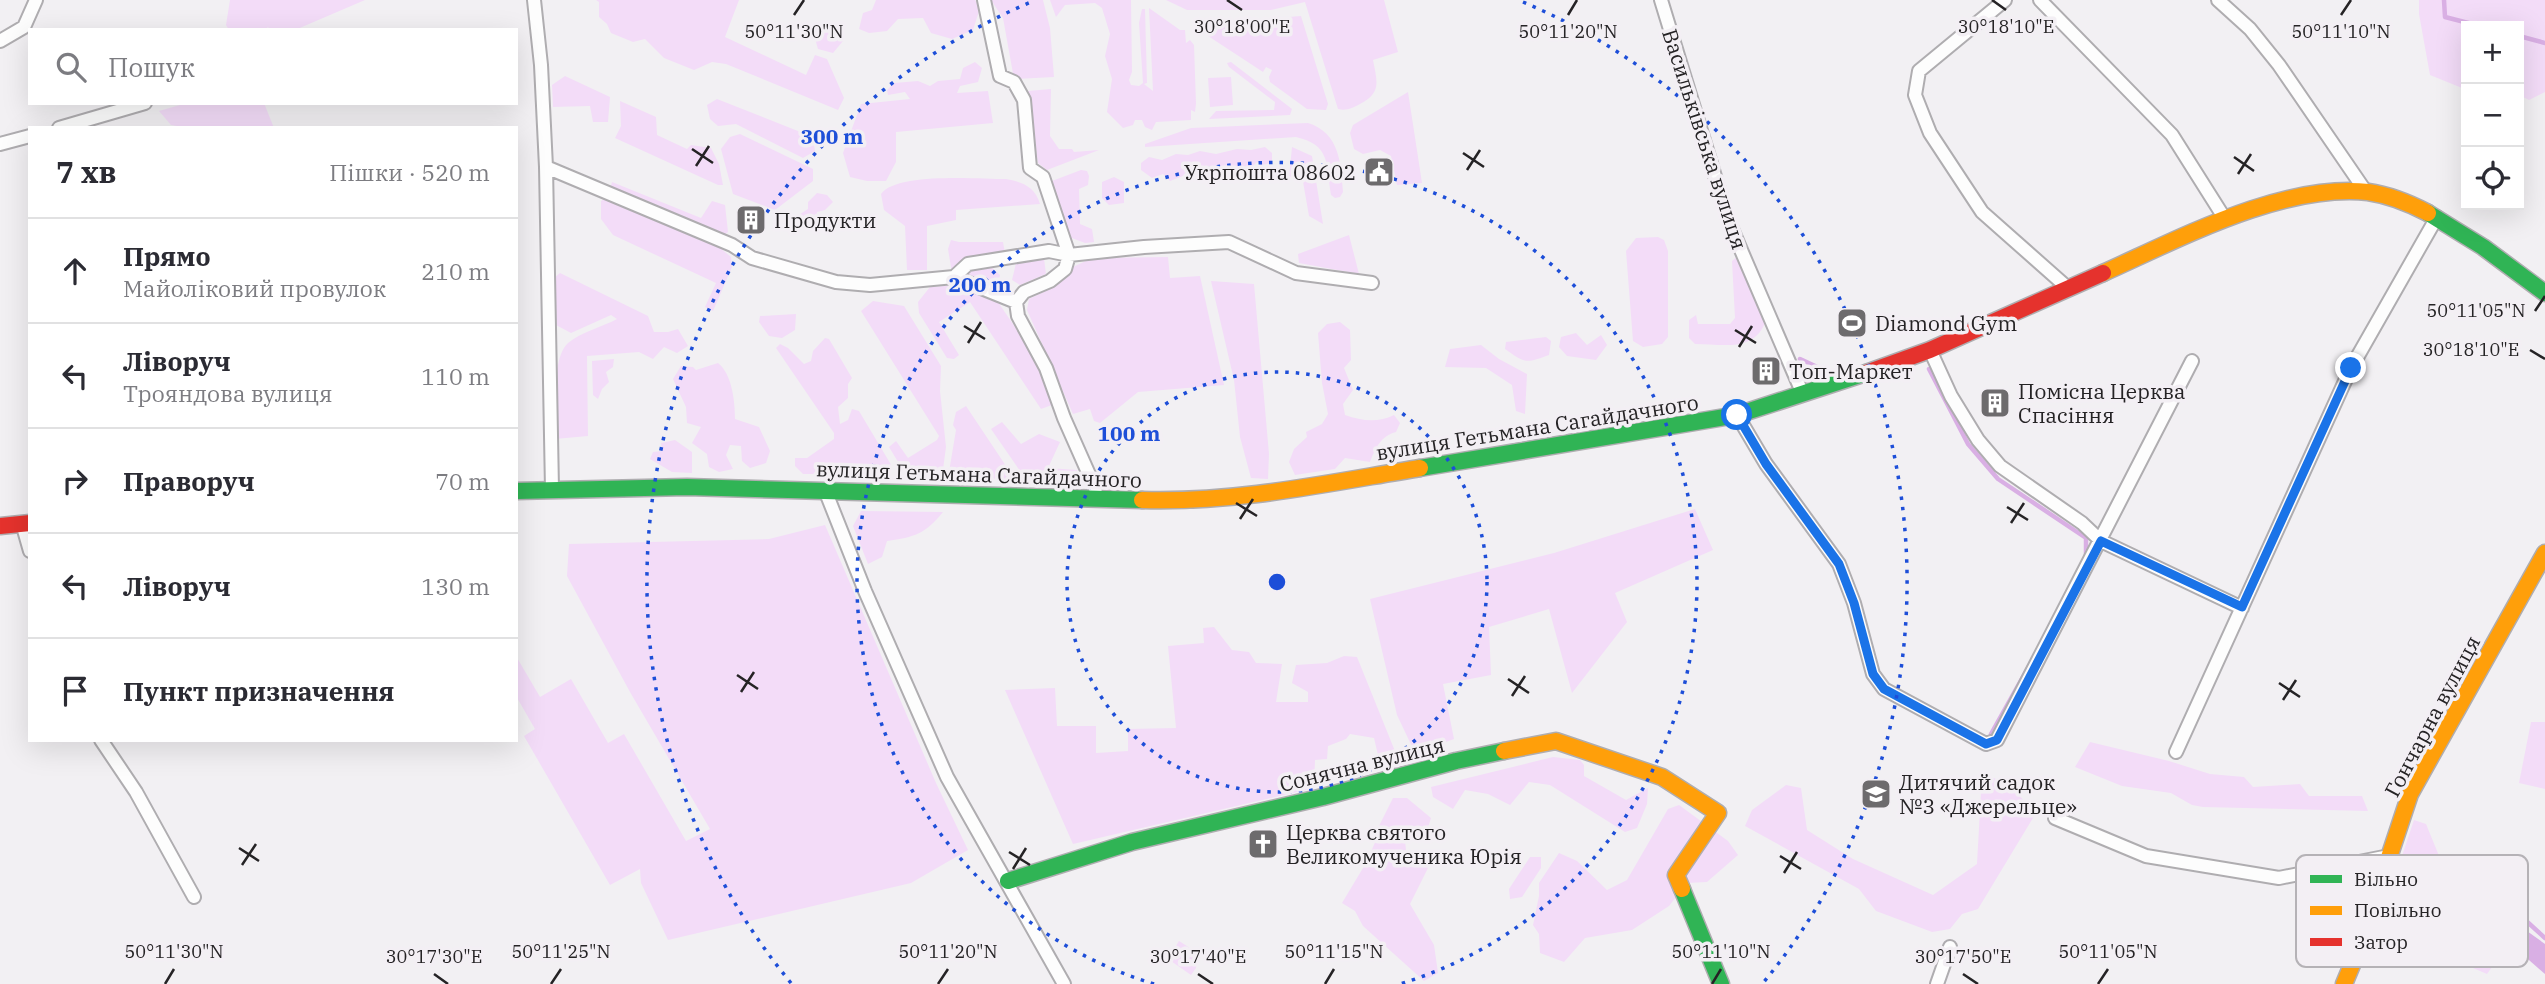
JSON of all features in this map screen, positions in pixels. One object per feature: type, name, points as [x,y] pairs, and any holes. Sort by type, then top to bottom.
[{"type":"main road","name":"вулиця Гетьмана Сагайдачного","points":[[518,491],[687,487],[1181,501],[1289,490],[1737,415],[1930,350],[2225,219],[2263,205],[2301,198],[2366,192],[2409,203],[2437,217],[2545,293]]},
{"type":"main road","points":[[0,526],[26,523]]},
{"type":"main road","name":"Гончарна вулиця","points":[[2389,855],[2410,794],[2545,554]]},
{"type":"main road","name":"Сонячна вулиця","points":[[1008,881],[1132,842],[1323,797],[1456,761],[1556,741],[1662,778],[1718,813],[1709,830],[1682,861],[1676,875],[1721,984]]},
{"type":"main road","name":"Гончарна вулиця","points":[[2344,984],[2351,967]]},
{"type":"street","points":[[0,41],[23,27],[36,0]]},
{"type":"street","points":[[534,0],[541,65],[546,167],[552,489]]},
{"type":"street","points":[[984,0],[1000,76],[1014,82],[1024,100],[1030,169],[1043,177],[1069,255],[1065,270],[1050,281],[1024,292],[1016,302],[1018,316],[1046,368],[1064,418],[1095,488],[1097,499]]},
{"type":"street","name":"Васильківська вулиця","points":[[1661,0],[1729,222],[1802,392]]},
{"type":"street","points":[[2004,0],[1919,71],[1915,95],[1930,133],[1982,212],[2069,289]]},
{"type":"street","points":[[2040,0],[2172,135],[2225,219]]},
{"type":"street","points":[[2218,0],[2250,29],[2279,65],[2366,192]]},
{"type":"street","points":[[74,126],[139,105]]},
{"type":"street","points":[[0,144],[28,137]]},
{"type":"street","points":[[546,167],[732,245],[751,258],[836,282],[870,285],[954,277],[1016,302]]},
{"type":"street","points":[[2176,752],[2351,368],[2437,217]]},
{"type":"street","points":[[954,277],[968,264],[1049,251],[1069,255],[1229,242],[1296,272],[1372,283]]},
{"type":"street","points":[[1930,350],[1951,396],[1978,440],[2000,466],[2082,523],[2101,541],[2242,607]]},
{"type":"street","points":[[1737,415],[1766,464],[1839,564],[1854,603],[1873,674],[1884,689],[1986,744],[1997,740],[2192,361]]},
{"type":"street","points":[[825,490],[860,579],[947,777],[1064,984]]},
{"type":"street","points":[[102,742],[136,792],[194,897]]},
{"type":"street","points":[[2054,818],[2146,856],[2279,878],[2296,875]]},
{"type":"street","points":[[1937,984],[1950,947]]},
{"type":"shaded area","points":[[230,0],[365,0],[300,28],[228,28]]},
{"type":"shaded area","points":[[596,0],[739,0],[725,37],[806,75],[815,55],[827,59],[844,98],[838,110],[726,64],[712,62],[694,70],[664,58],[645,39],[633,42],[611,33],[607,24],[599,17],[599,2]]},
{"type":"shaded area","points":[[876,0],[975,0],[980,8],[973,30],[952,39],[931,33],[923,18],[898,19],[887,31],[869,33],[859,29],[863,13],[872,10]]},
{"type":"shaded area","points":[[991,0],[1043,0],[1050,28],[1054,77],[1014,79],[1003,18]]},
{"type":"shaded area","points":[[1050,0],[1131,0],[1132,72],[1129,80],[1131,85],[1139,86],[1143,83],[1139,23],[1142,9],[1145,9],[1147,83],[1144,84],[1153,91],[1149,8],[1180,30],[1185,30],[1186,43],[1190,40],[1194,45],[1196,104],[1195,112],[1191,110],[1191,120],[1156,122],[1152,130],[1145,127],[1142,120],[1135,120],[1133,125],[1123,128],[1107,112],[1112,79],[1105,56],[1110,34],[1102,8],[1095,3],[1065,5],[1056,17]]},
{"type":"shaded area","points":[[1166,0],[1384,0],[1398,52],[1373,60],[1376,86],[1367,100],[1352,108],[1338,109],[1305,2],[1271,10],[1187,10]]},
{"type":"shaded area","points":[[2419,0],[2545,0],[2545,92],[2529,100],[2524,98],[2524,21],[2461,21],[2461,88],[2430,75]]},
{"type":"shaded area","points":[[1301,16],[1328,104],[1326,110],[1307,109],[1270,82],[1272,70],[1266,67],[1263,72],[1205,34],[1204,30],[1212,29],[1213,23]]},
{"type":"shaded area","points":[[830,25],[840,31],[843,41],[833,53],[818,49],[816,42],[819,27]]},
{"type":"shaded area","points":[[975,62],[982,68],[978,82],[960,86],[957,93],[988,91],[993,123],[896,132],[896,162],[886,181],[850,177],[843,153],[861,104],[910,99],[905,92],[888,95],[887,90],[894,83],[918,81],[930,86],[938,81],[960,79],[963,68]]},
{"type":"shaded area","points":[[1231,62],[1292,109],[1290,115],[1209,119],[1216,111],[1274,110],[1275,102],[1229,67],[1227,63]]},
{"type":"shaded area","points":[[565,76],[610,97],[608,122],[593,122],[590,106],[553,107],[552,85]]},
{"type":"shaded area","points":[[1231,77],[1233,105],[1210,107],[1208,78]]},
{"type":"shaded area","points":[[1051,89],[1050,136],[1059,149],[1072,149],[1074,152],[1099,150],[1047,170],[1038,163],[1028,91]]},
{"type":"shaded area","points":[[1408,92],[1422,183],[1397,185],[1391,156],[1380,150],[1363,154],[1354,149],[1350,133],[1353,125]]},
{"type":"shaded area","points":[[717,99],[813,137],[815,151],[803,158],[736,124],[718,126],[710,119],[707,105]]},
{"type":"shaded area","points":[[620,101],[656,117],[657,135],[687,149],[691,145],[711,148],[719,164],[723,185],[615,138],[621,126]]},
{"type":"shaded area","points":[[180,105],[265,105],[273,126],[177,126],[171,125],[159,111]]},
{"type":"shaded area","points":[[1308,123],[1327,134],[1337,151],[1343,192],[1340,197],[1331,195],[1327,165],[1321,151],[1316,145],[1296,137],[1145,147],[1145,144],[1191,128]]},
{"type":"shaded area","points":[[740,134],[813,169],[813,181],[775,210],[733,194],[721,149],[730,137]]},
{"type":"shaded area","points":[[1265,147],[1272,153],[1272,163],[1261,165],[1257,162],[1242,171],[1232,166],[1227,169],[1223,179],[1211,182],[1203,175],[1202,168],[1189,168],[1183,176],[1170,181],[1163,174],[1152,178],[1141,170],[1141,163],[1149,157],[1162,160],[1176,154],[1188,155],[1200,151],[1216,154]]},
{"type":"shaded area","points":[[1292,147],[1312,156],[1323,224],[1309,216],[1302,176],[1289,177]]},
{"type":"shaded area","points":[[1081,170],[1087,171],[1089,176],[1088,185],[1079,189],[1080,224],[1092,229],[1094,242],[1085,243],[1069,237],[1052,181]]},
{"type":"shaded area","points":[[1114,177],[1124,182],[1124,203],[1109,205],[1102,198],[1102,182]]},
{"type":"shaded area","points":[[939,178],[1006,179],[1028,186],[1040,204],[956,210],[956,220],[927,226],[927,270],[907,270],[905,226],[884,210],[881,194],[903,182]]},
{"type":"shaded area","points":[[612,182],[701,218],[712,201],[725,205],[728,232],[714,243],[731,257],[732,267],[713,311],[705,307],[716,283],[613,235],[601,219],[601,201],[608,197]]},
{"type":"shaded area","points":[[817,193],[827,195],[833,202],[825,210],[817,212],[816,223],[812,228],[799,229],[794,218],[808,209],[808,202]]},
{"type":"shaded area","points":[[1349,235],[1359,274],[1299,263],[1298,254]]},
{"type":"shaded area","points":[[1658,237],[1664,240],[1668,251],[1668,337],[1662,344],[1643,347],[1633,341],[1626,251],[1636,238]]},
{"type":"shaded area","points":[[951,240],[1003,242],[1005,253],[990,266],[1000,275],[998,286],[952,273],[948,249]]},
{"type":"shaded area","points":[[1738,256],[1766,320],[1761,331],[1754,338],[1737,344],[1695,344],[1689,338],[1689,320],[1696,315],[1698,324],[1730,324],[1735,318],[1732,261]]},
{"type":"shaded area","points":[[1168,257],[1170,278],[1200,276],[1224,385],[1138,392],[1100,423],[1094,421],[1090,409],[1073,414],[1027,310],[1029,299],[1056,286],[1071,268],[1092,258]]},
{"type":"shaded area","points":[[1044,258],[1046,274],[1020,285],[1012,280],[1017,259]]},
{"type":"shaded area","points":[[560,273],[648,316],[654,332],[678,329],[688,346],[677,353],[664,347],[653,359],[639,352],[587,356],[588,436],[555,439],[556,374],[563,351],[568,343],[579,336],[617,319],[611,315],[571,333],[556,325],[554,278]]},
{"type":"shaded area","points":[[1211,281],[1254,284],[1269,454],[1268,479],[1251,478],[1240,437],[1234,380]]},
{"type":"shaded area","points":[[959,285],[998,302],[1034,355],[1052,405],[1041,409],[970,302],[939,322],[959,355],[954,359],[947,358],[919,313],[918,302],[930,287]]},
{"type":"shaded area","points":[[873,301],[904,306],[941,366],[940,391],[946,447],[942,477],[906,475],[889,447],[896,441],[908,458],[937,440],[939,436],[861,311]]},
{"type":"shaded area","points":[[796,314],[795,330],[782,338],[769,336],[759,322],[760,316]]},
{"type":"shaded area","points":[[1340,322],[1350,330],[1351,360],[1344,368],[1353,390],[1343,404],[1345,415],[1370,420],[1394,415],[1400,423],[1396,432],[1386,436],[1380,443],[1370,462],[1345,458],[1335,469],[1295,475],[1289,462],[1294,449],[1307,437],[1306,432],[1322,424],[1328,414],[1322,383],[1318,333],[1327,324]]},
{"type":"shaded area","points":[[1576,333],[1587,345],[1601,335],[1607,345],[1596,360],[1567,356],[1559,347],[1561,337]]},
{"type":"shaded area","points":[[1546,337],[1551,341],[1549,355],[1535,360],[1526,361],[1505,349],[1506,342]]},
{"type":"shaded area","points":[[825,338],[829,339],[852,378],[848,384],[848,398],[838,407],[840,424],[848,420],[852,409],[859,411],[893,468],[889,474],[803,474],[795,466],[795,458],[807,458],[834,439],[834,433],[776,348],[780,344],[788,348],[804,364],[811,361],[813,351]]},
{"type":"shaded area","points":[[1481,345],[1499,359],[1527,374],[1525,414],[1516,411],[1512,385],[1486,368],[1445,367],[1450,349]]},
{"type":"shaded area","points":[[614,359],[613,367],[606,372],[609,382],[598,399],[593,395],[592,361]]},
{"type":"shaded area","points":[[718,363],[730,381],[735,419],[759,427],[770,451],[766,463],[750,468],[742,461],[741,446],[730,445],[726,455],[733,469],[719,472],[709,467],[707,454],[692,443],[701,427],[687,423],[686,407],[673,379],[681,366],[693,367],[696,370]]},
{"type":"shaded area","points":[[966,406],[1012,475],[1008,479],[954,477],[949,472],[956,412]]},
{"type":"shaded area","points":[[1002,422],[1021,444],[1039,434],[1060,442],[1048,468],[1077,470],[1077,479],[1035,479],[1020,471],[991,429]]},
{"type":"shaded area","points":[[675,440],[692,452],[692,473],[672,472],[650,459],[653,452],[662,451],[661,443]]},
{"type":"shaded area","points":[[1695,509],[1713,550],[1615,593],[1627,622],[1572,693],[1549,609],[1489,627],[1491,675],[1443,684],[1454,739],[1415,753],[1397,715],[1370,599],[1554,553]]},
{"type":"shaded area","points":[[861,511],[943,512],[919,533],[887,541],[882,557],[868,564],[853,526]]},
{"type":"shaded area","points":[[825,525],[936,783],[968,850],[911,883],[668,940],[641,883],[640,869],[610,885],[524,736],[535,729],[518,699],[518,659],[540,697],[571,679],[608,743],[624,734],[686,841],[710,829],[630,692],[567,576],[569,544],[769,539]]},
{"type":"shaded area","points":[[1214,627],[1232,650],[1249,652],[1256,663],[1282,664],[1276,702],[1308,702],[1308,692],[1292,683],[1296,665],[1327,663],[1344,656],[1357,657],[1401,766],[1382,772],[1374,738],[1350,734],[1346,739],[1328,746],[1327,759],[1315,760],[1314,788],[1073,844],[1005,690],[1055,688],[1057,726],[1096,726],[1096,753],[1128,751],[1128,729],[1176,728],[1168,646],[1204,643],[1203,628]]},
{"type":"shaded area","points":[[2531,722],[2545,722],[2545,789],[2519,783]]},
{"type":"shaded area","points":[[2090,742],[2210,774],[2244,777],[2253,787],[2300,784],[2309,796],[2362,796],[2368,811],[2192,805],[2171,793],[2122,786],[2075,767]]},
{"type":"shaded area","points":[[1553,757],[1580,760],[1584,765],[1584,776],[1626,800],[1648,788],[1647,804],[1637,828],[1625,832],[1550,785],[1529,782],[1510,805],[1488,794],[1465,790],[1453,809],[1433,797],[1431,787]]},
{"type":"shaded area","points":[[1982,773],[2008,784],[2036,813],[1978,909],[1962,914],[1950,929],[1932,932],[1876,911],[1859,889],[1745,826],[1752,810],[1786,785],[1801,788],[1807,830],[1853,859],[1933,895],[1977,864]]},
{"type":"shaded area","points":[[1393,798],[1407,798],[1431,818],[1426,834],[1404,832],[1406,850],[1428,868],[1410,904],[1434,945],[1438,973],[1424,981],[1363,926],[1355,911],[1342,903],[1382,831],[1379,826]]},
{"type":"shaded area","points":[[1679,805],[1728,841],[1738,855],[1707,882],[1687,883],[1669,906],[1632,930],[1585,938],[1564,962],[1540,953],[1539,934],[1533,925],[1539,883],[1559,853],[1577,861],[1607,890],[1627,880],[1668,809]]},
{"type":"shaded area","points":[[2414,820],[2426,824],[2439,855],[2402,855]]},
{"type":"shaded area","points":[[1530,857],[1541,857],[1541,868],[1522,897],[1510,899],[1509,889]]},
{"type":"shaded area","points":[[2528,932],[2545,944],[2545,974],[2528,959]]},
{"type":"shaded area","points":[[1179,941],[1198,953],[1196,968],[1191,975],[1168,959]]},
{"type":"shaded area","points":[[2471,967],[2492,967],[2487,974]]},
{"type":"waterway","points":[[2444,0],[2445,17],[2461,21]]},
{"type":"waterway","points":[[2524,37],[2545,43]]},
{"type":"waterway","points":[[1800,359],[1828,372]]},
{"type":"waterway","points":[[1929,369],[1968,444],[1998,479],[2086,538],[2086,556]]},
{"type":"waterway","points":[[1991,734],[2029,666]]},
{"type":"waterway","points":[[2528,923],[2545,938]]},
{"type":"traffic: fast","points":[[2428,213],[2483,247],[2545,293]]},
{"type":"traffic: fast","points":[[1420,468],[1737,415],[1866,373]]},
{"type":"traffic: fast","points":[[518,491],[687,487],[1142,500]]},
{"type":"traffic: fast","points":[[1008,881],[1132,842],[1504,751]]},
{"type":"traffic: fast","points":[[1682,889],[1721,984]]},
{"type":"traffic: slow","points":[[2103,273],[2232,216],[2301,196],[2368,192],[2399,200],[2428,213]]},
{"type":"traffic: slow","points":[[1142,500],[1247,495],[1420,468]]},
{"type":"traffic: slow","points":[[2390,855],[2410,794],[2545,553]]},
{"type":"traffic: slow","points":[[1504,751],[1556,741],[1662,777],[1718,813],[1676,875],[1682,889]]},
{"type":"traffic: slow","points":[[2344,984],[2351,967]]},
{"type":"traffic: jam","points":[[1866,373],[1930,350],[2103,273]]},
{"type":"traffic: jam","points":[[0,526],[28,523]]},
{"type":"place","name":"Укрпошта 08602","points":[[1379,172]]},
{"type":"place","name":"Продукти","points":[[751,220]]},
{"type":"place","name":"Diamond Gym","points":[[1852,323]]},
{"type":"place","name":"Топ-Маркет","points":[[1766,371]]},
{"type":"place","name":"Помісна Церква Спасіння","points":[[1995,403]]},
{"type":"place","name":"Дитячий садок №3 «Джерельце»","points":[[1876,794]]},
{"type":"place","name":"Церква святого Великомученика Юрія","points":[[1263,844]]},
{"type":"route","points":[[1737,415],[1766,464],[1839,564],[1854,603],[1873,674],[1884,689],[1986,744],[1997,740],[2101,541],[2242,607],[2351,368]]}]
